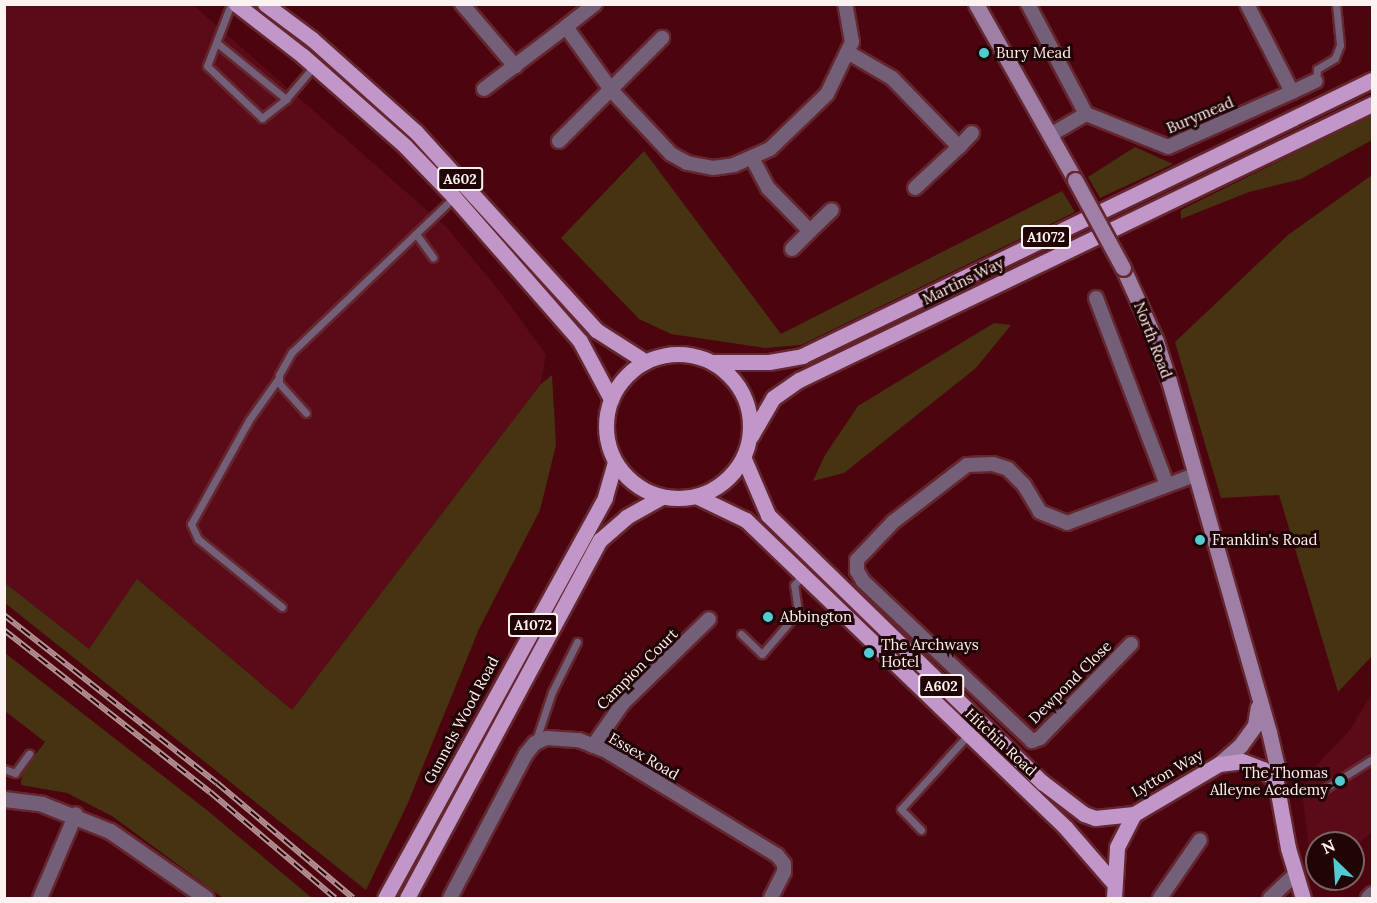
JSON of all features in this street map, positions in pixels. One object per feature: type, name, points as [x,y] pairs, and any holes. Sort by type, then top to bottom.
[{"type":"main road","name":"A602","points":[[236,4],[314,66],[405,146],[454,197],[580,341],[611,399]]},
{"type":"main road","name":"A602","points":[[265,4],[312,39],[416,132],[596,330],[646,362]]},
{"type":"main road","name":"North Road","points":[[976,4],[1123,268],[1156,341],[1277,766],[1276,782]]},
{"type":"main road","name":"A1072","points":[[712,362],[769,362],[801,356],[1372,80]]},
{"type":"main road","name":"Martins Way","points":[[751,436],[773,398],[799,380],[1372,104]]},
{"type":"main road","name":"A602","points":[[677,354],[712,362],[735,381],[748,404],[751,436],[744,459],[726,481],[698,496],[662,497],[635,484],[615,462],[607,432],[611,399],[629,374],[646,362],[677,354]]},
{"type":"main road","name":"Hitchin Road","points":[[744,459],[768,515],[1042,782],[1084,814],[1095,818],[1134,814]]},
{"type":"main road","name":"Gunnels Wood Road","points":[[385,898],[604,497],[615,462]]},
{"type":"main road","name":"Hitchin Road","points":[[698,496],[746,520],[1065,827],[1112,881]]},
{"type":"main road","name":"A1072","points":[[407,898],[600,540],[626,517],[662,497]]},
{"type":"main road","points":[[1220,764],[1240,747],[1255,725],[1259,705]]},
{"type":"main road","name":"Lytton Way","points":[[1114,898],[1112,881],[1119,839],[1134,814],[1220,764],[1250,764],[1276,782]]},
{"type":"main road","points":[[1276,782],[1294,876],[1303,898]]},
{"type":"street","points":[[462,4],[515,66]]},
{"type":"street","points":[[494,86],[515,66],[595,4]]},
{"type":"street","points":[[566,27],[612,91],[656,142],[687,163],[724,167],[752,158],[800,123],[826,94],[849,53],[852,30],[845,4]]},
{"type":"street","points":[[1028,4],[1086,114],[1050,135]]},
{"type":"street","points":[[1246,4],[1292,92]]},
{"type":"street","points":[[559,141],[612,91],[662,38]]},
{"type":"street","points":[[849,53],[892,78],[958,147]]},
{"type":"street","name":"Burymead","points":[[1086,114],[1168,147],[1316,81]]},
{"type":"street","points":[[915,188],[972,133]]},
{"type":"street","points":[[752,158],[768,188],[810,231]]},
{"type":"street","points":[[792,249],[832,210]]},
{"type":"street","points":[[1096,298],[1167,485],[1195,475]]},
{"type":"street","name":"Dewpond Close","points":[[1131,644],[1040,738],[1032,741],[863,581],[857,571],[859,556],[926,494],[960,469],[976,463],[1008,469],[1024,484],[1040,512],[1067,523],[1084,520],[1167,485]]},
{"type":"street","name":"Campion Court","points":[[593,746],[623,703],[709,619]]},
{"type":"street","name":"Essex Road","points":[[535,743],[547,738],[567,738],[593,746],[783,860],[784,872],[771,898]]},
{"type":"street","points":[[450,898],[535,743]]},
{"type":"street","points":[[4,799],[42,804],[76,814],[137,848],[206,898]]},
{"type":"street","points":[[40,898],[76,814]]},
{"type":"street","points":[[1160,898],[1200,840]]},
{"type":"street","points":[[1270,898],[1294,876]]},
{"type":"street","points":[[1368,898],[1372,894]]},
{"type":"lane","points":[[231,4],[208,61],[210,72],[258,114],[268,117],[314,66]]},
{"type":"lane","points":[[1316,81],[1317,69],[1335,58],[1340,45],[1336,4]]},
{"type":"lane","points":[[217,43],[286,99]]},
{"type":"lane","points":[[282,607],[198,539],[191,524],[249,420],[278,379],[299,343],[454,197]]},
{"type":"lane","points":[[416,234],[433,257]]},
{"type":"lane","points":[[278,379],[282,388],[306,413]]},
{"type":"lane","points":[[741,634],[762,654],[798,612],[794,585],[802,576]]},
{"type":"lane","points":[[535,743],[552,692],[577,642]]},
{"type":"lane","points":[[921,830],[902,809],[967,735]]},
{"type":"lane","points":[[4,769],[15,773],[29,754]]},
{"type":"lane","points":[[1323,790],[1372,759]]},
{"type":"shaded area","points":[[4,5],[193,5],[447,228],[502,294],[546,355],[540,385],[292,710],[138,580],[89,649],[5,583]]},
{"type":"shaded area","points":[[1372,115],[1372,140],[1301,179],[1249,192],[1181,219],[1181,210]]},
{"type":"shaded area","points":[[1135,147],[1173,164],[1100,198],[1088,177]]},
{"type":"shaded area","points":[[644,151],[781,334],[1062,191],[1075,212],[801,345],[765,348],[671,334],[639,319],[561,238]]},
{"type":"shaded area","points":[[1372,175],[1372,656],[1338,692],[1279,495],[1221,498],[1175,342],[1288,235]]},
{"type":"shaded area","points":[[994,323],[1011,325],[976,368],[844,473],[813,481],[825,455],[858,406]]},
{"type":"shaded area","points":[[552,375],[556,445],[540,510],[479,629],[407,805],[366,890],[5,603],[5,583],[89,649],[137,579],[292,710],[540,385]]},
{"type":"shaded area","points":[[5,653],[208,811],[312,898],[223,898],[112,816],[67,793],[21,785],[22,772],[45,742],[5,711]]},
{"type":"shaded area","name":"The Thomas Alleyne Academy","points":[[1372,693],[1372,832],[1365,838],[1365,831],[1307,831],[1302,792],[1312,770],[1350,730]]},
{"type":"railway","points":[[4,615],[217,783],[353,898]]},
{"type":"railway","points":[[4,630],[210,792],[335,898]]},
{"type":"place","name":"Bury Mead","points":[[984,53]]},
{"type":"place","name":"Franklin's Road","points":[[1200,540]]},
{"type":"place","name":"Abbington","points":[[768,617]]},
{"type":"place","name":"The Archways Hotel","points":[[869,653]]},
{"type":"place","name":"The Thomas Alleyne Academy","points":[[1340,781]]}]
